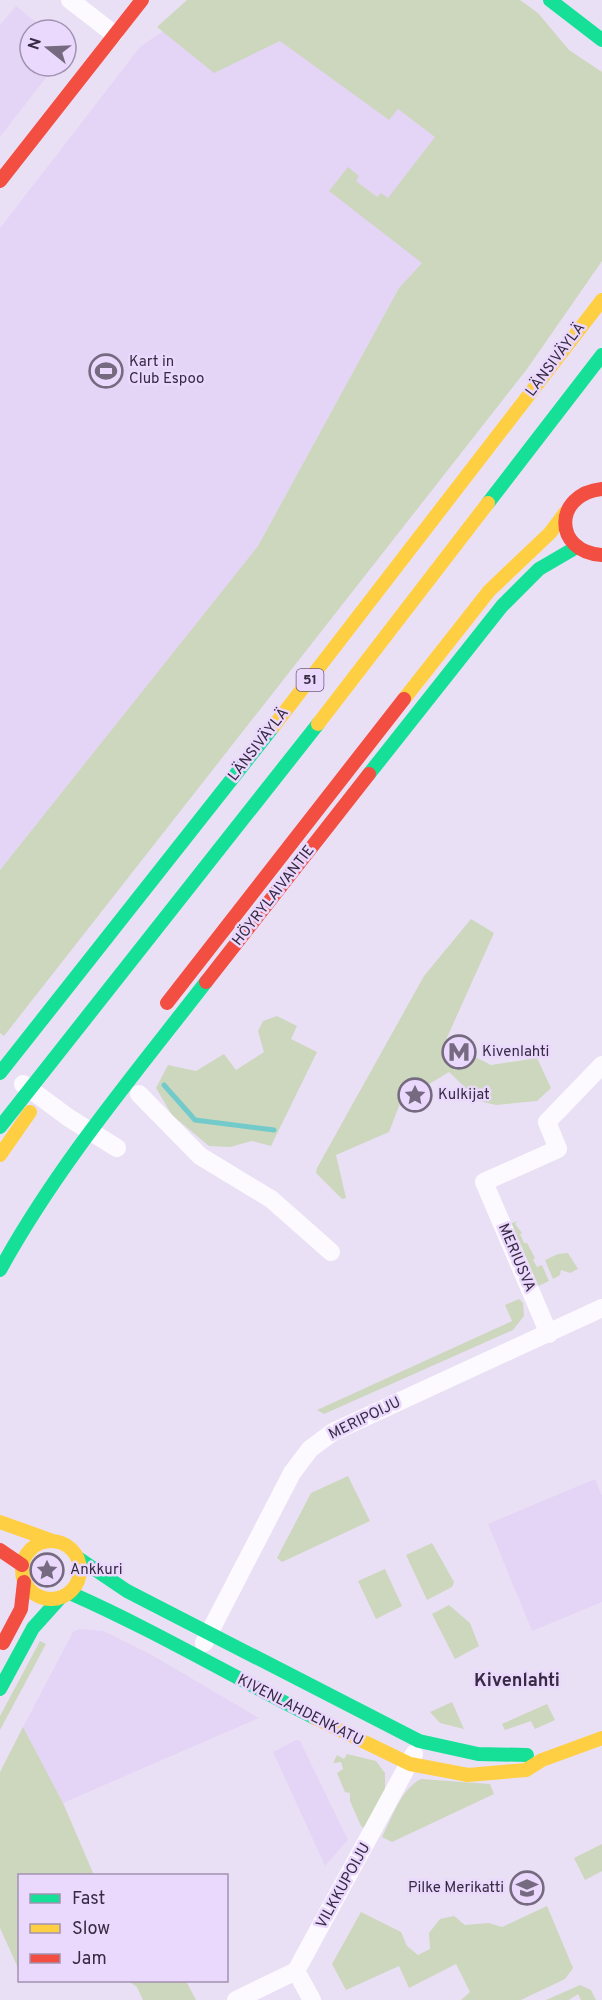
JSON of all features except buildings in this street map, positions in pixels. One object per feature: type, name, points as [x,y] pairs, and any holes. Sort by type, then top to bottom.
[{"type":"main road","points":[[0,181],[142,0]]},
{"type":"main road","points":[[550,0],[602,40]]},
{"type":"main road","name":"LÄNSIVÄYLÄ","points":[[0,1073],[7,1061],[296,699],[602,300]]},
{"type":"main road","name":"51","points":[[25,1107],[115,982],[330,709],[602,355]]},
{"type":"main road","name":"HÖYRYLAIVANTIE","points":[[159,1015],[201,957],[489,591],[550,533],[576,496],[600,487]]},
{"type":"main road","points":[[565,513],[566,532],[575,548],[586,554],[602,555]]},
{"type":"main road","name":"HÖYRYLAIVANTIE","points":[[18,1212],[492,617],[525,580],[550,559],[575,548]]},
{"type":"main road","name":"HÖYRYLAIVANTIE","points":[[101,1106],[124,1064]]},
{"type":"main road","points":[[0,1127],[25,1107]]},
{"type":"main road","points":[[0,1155],[25,1107]]},
{"type":"main road","name":"HÖYRYLAIVANTIE","points":[[0,1270],[68,1151]]},
{"type":"main road","points":[[0,1522],[63,1543],[78,1558],[79,1580],[65,1595],[45,1608],[0,1689]]},
{"type":"main road","points":[[0,1649],[21,1609],[24,1582],[22,1565],[26,1555],[33,1547],[52,1540]]},
{"type":"main road","points":[[0,1551],[22,1565]]},
{"type":"main road","name":"KIVENLAHDENKATU","points":[[78,1558],[118,1587],[419,1741],[478,1754],[530,1755],[542,1760]]},
{"type":"main road","points":[[24,1582],[37,1596],[45,1599],[65,1595]]},
{"type":"main road","name":"KIVENLAHDENKATU","points":[[65,1595],[122,1616],[239,1680],[410,1764],[468,1775],[526,1770],[542,1760],[602,1738]]},
{"type":"street","points":[[70,0],[114,34]]},
{"type":"street","points":[[7,1061],[69,1118],[117,1148]]},
{"type":"street","name":"MERIUSVA","points":[[549,1334],[484,1182],[558,1149],[547,1122],[602,1065]]},
{"type":"street","points":[[139,1094],[200,1156],[271,1199],[331,1252]]},
{"type":"street","name":"MERIPOIJU","points":[[197,1655],[292,1473],[310,1449],[341,1428],[602,1308]]},
{"type":"street","name":"VILKKUPOIJU","points":[[296,1971],[410,1764],[419,1741]]},
{"type":"street","points":[[236,2000],[296,1971],[312,2000]]},
{"type":"shaded area","points":[[208,0],[314,0],[502,178],[399,288],[258,546],[0,870],[0,228],[140,47]]},
{"type":"shaded area","points":[[16,6],[31,18],[18,18],[18,78],[46,78],[0,137],[0,25]]},
{"type":"shaded area","points":[[595,1479],[602,1496],[602,1602],[532,1631],[488,1524]]},
{"type":"shaded area","points":[[79,1629],[104,1631],[150,1654],[259,1718],[63,1803],[23,1727],[73,1632]]},
{"type":"shaded area","points":[[296,1740],[300,1741],[348,1840],[325,1866],[273,1752]]},
{"type":"green space","points":[[187,0],[520,0],[538,13],[569,50],[602,72],[602,261],[527,369],[4,1036],[0,1033],[0,870],[258,546],[399,288],[422,263],[329,191],[348,167],[359,176],[356,181],[377,197],[381,193],[388,198],[435,137],[398,109],[389,120],[280,41],[214,73],[157,27]]},
{"type":"green space","points":[[471,919],[494,933],[445,1042],[491,1065],[537,1058],[551,1088],[537,1101],[496,1105],[479,1101],[449,1072],[401,1101],[389,1132],[336,1155],[346,1198],[342,1199],[316,1173],[317,1168],[424,976]]},
{"type":"green space","points":[[277,1016],[297,1026],[291,1039],[317,1052],[271,1146],[252,1141],[230,1147],[209,1146],[172,1115],[156,1088],[168,1065],[196,1071],[224,1054],[236,1070],[264,1052],[258,1031],[263,1021]]},
{"type":"green space","points":[[517,1221],[515,1224],[522,1233],[520,1234],[524,1243],[527,1243],[535,1258],[533,1260],[537,1267],[542,1265],[549,1281],[536,1287],[508,1225]]},
{"type":"green space","points":[[568,1253],[578,1269],[570,1273],[561,1270],[560,1275],[553,1279],[545,1260],[558,1254]]},
{"type":"green space","points":[[519,1299],[523,1303],[524,1316],[513,1330],[324,1414],[317,1410],[512,1321],[505,1305]]},
{"type":"green space","points":[[348,1476],[370,1521],[282,1562],[277,1558],[311,1493]]},
{"type":"green space","points":[[432,1543],[454,1582],[452,1587],[427,1600],[406,1555]]},
{"type":"green space","points":[[385,1569],[402,1606],[376,1619],[358,1581]]},
{"type":"green space","points":[[449,1605],[470,1623],[479,1646],[455,1659],[432,1614]]},
{"type":"green space","points":[[40,1641],[46,1644],[0,1730],[0,1716]]},
{"type":"green space","points":[[452,1702],[464,1729],[440,1723],[430,1712]]},
{"type":"green space","points":[[547,1704],[555,1720],[535,1729],[531,1721],[505,1730],[502,1724]]},
{"type":"green space","points":[[23,1727],[63,1803],[94,1874],[18,1874],[18,1968],[0,1928],[0,1772]]},
{"type":"green space","points":[[347,1754],[376,1761],[385,1773],[385,1790],[366,1829],[361,1826],[350,1801],[350,1793],[345,1792],[337,1773],[343,1769],[341,1762],[333,1763],[337,1755],[344,1759]]},
{"type":"green space","points":[[421,1779],[490,1784],[494,1794],[392,1842],[382,1837],[403,1797]]},
{"type":"green space","points":[[602,1844],[602,1871],[585,1880],[574,1858]]},
{"type":"green space","points":[[547,1906],[573,1968],[565,1979],[521,2000],[461,2000],[470,1992],[456,1964],[409,1988],[399,1966],[346,1990],[332,1964],[361,1912],[401,1932],[407,1946],[418,1955],[430,1949],[429,1933],[440,1919],[454,1916],[465,1925],[489,1923],[502,1927]]},
{"type":"green space","points":[[130,1982],[187,1982],[196,2000],[143,2000],[137,1987]]},
{"type":"green space","points":[[580,1985],[591,1990],[596,2000],[581,2000],[578,1994],[569,2000],[546,2000]]},
{"type":"waterway","points":[[164,1085],[195,1120],[274,1130]]},
{"type":"traffic: fast","points":[[550,0],[602,40]]},
{"type":"traffic: fast","points":[[488,503],[602,355]]},
{"type":"traffic: fast","points":[[369,774],[502,606],[539,569],[575,548]]},
{"type":"traffic: fast","points":[[0,1127],[318,724]]},
{"type":"traffic: fast","points":[[0,1073],[273,727]]},
{"type":"traffic: fast","points":[[0,1270],[46,1194],[71,1158],[206,982]]},
{"type":"traffic: fast","points":[[78,1558],[127,1591],[419,1741],[478,1754],[527,1755]]},
{"type":"traffic: fast","points":[[70,1593],[132,1622],[315,1718]]},
{"type":"traffic: fast","points":[[0,1689],[33,1628],[60,1598]]},
{"type":"traffic: slow","points":[[273,727],[602,300]]},
{"type":"traffic: slow","points":[[318,724],[488,503]]},
{"type":"traffic: slow","points":[[404,699],[489,591],[550,533],[565,513]]},
{"type":"traffic: slow","points":[[0,1155],[30,1112]]},
{"type":"traffic: slow","points":[[0,1522],[53,1541]]},
{"type":"traffic: slow","points":[[45,1541],[57,1541],[72,1549],[80,1564],[80,1570],[80,1576],[72,1591],[57,1599],[45,1599],[30,1591],[22,1576],[22,1564],[30,1549],[45,1541]]},
{"type":"traffic: slow","points":[[315,1718],[410,1764],[468,1775],[526,1770],[542,1760],[602,1738]]},
{"type":"traffic: jam","points":[[0,181],[142,0]]},
{"type":"traffic: jam","points":[[602,489],[586,493],[574,501],[565,523],[574,544],[586,552],[602,555]]},
{"type":"traffic: jam","points":[[167,1003],[404,699]]},
{"type":"traffic: jam","points":[[206,982],[369,774]]},
{"type":"traffic: jam","points":[[0,1550],[22,1565]]},
{"type":"traffic: jam","points":[[3,1643],[21,1609],[24,1582]]},
{"type":"place","name":"Kart in Club Espoo","points":[[106,371]]},
{"type":"place","name":"Kivenlahti","points":[[459,1052]]},
{"type":"place","name":"Kulkijat","points":[[415,1095]]},
{"type":"place","name":"Ankkuri","points":[[47,1570]]},
{"type":"place","name":"Pilke Merikatti","points":[[527,1888]]},
{"type":"district","name":"Kivenlahti","points":[[517,1681]]}]
